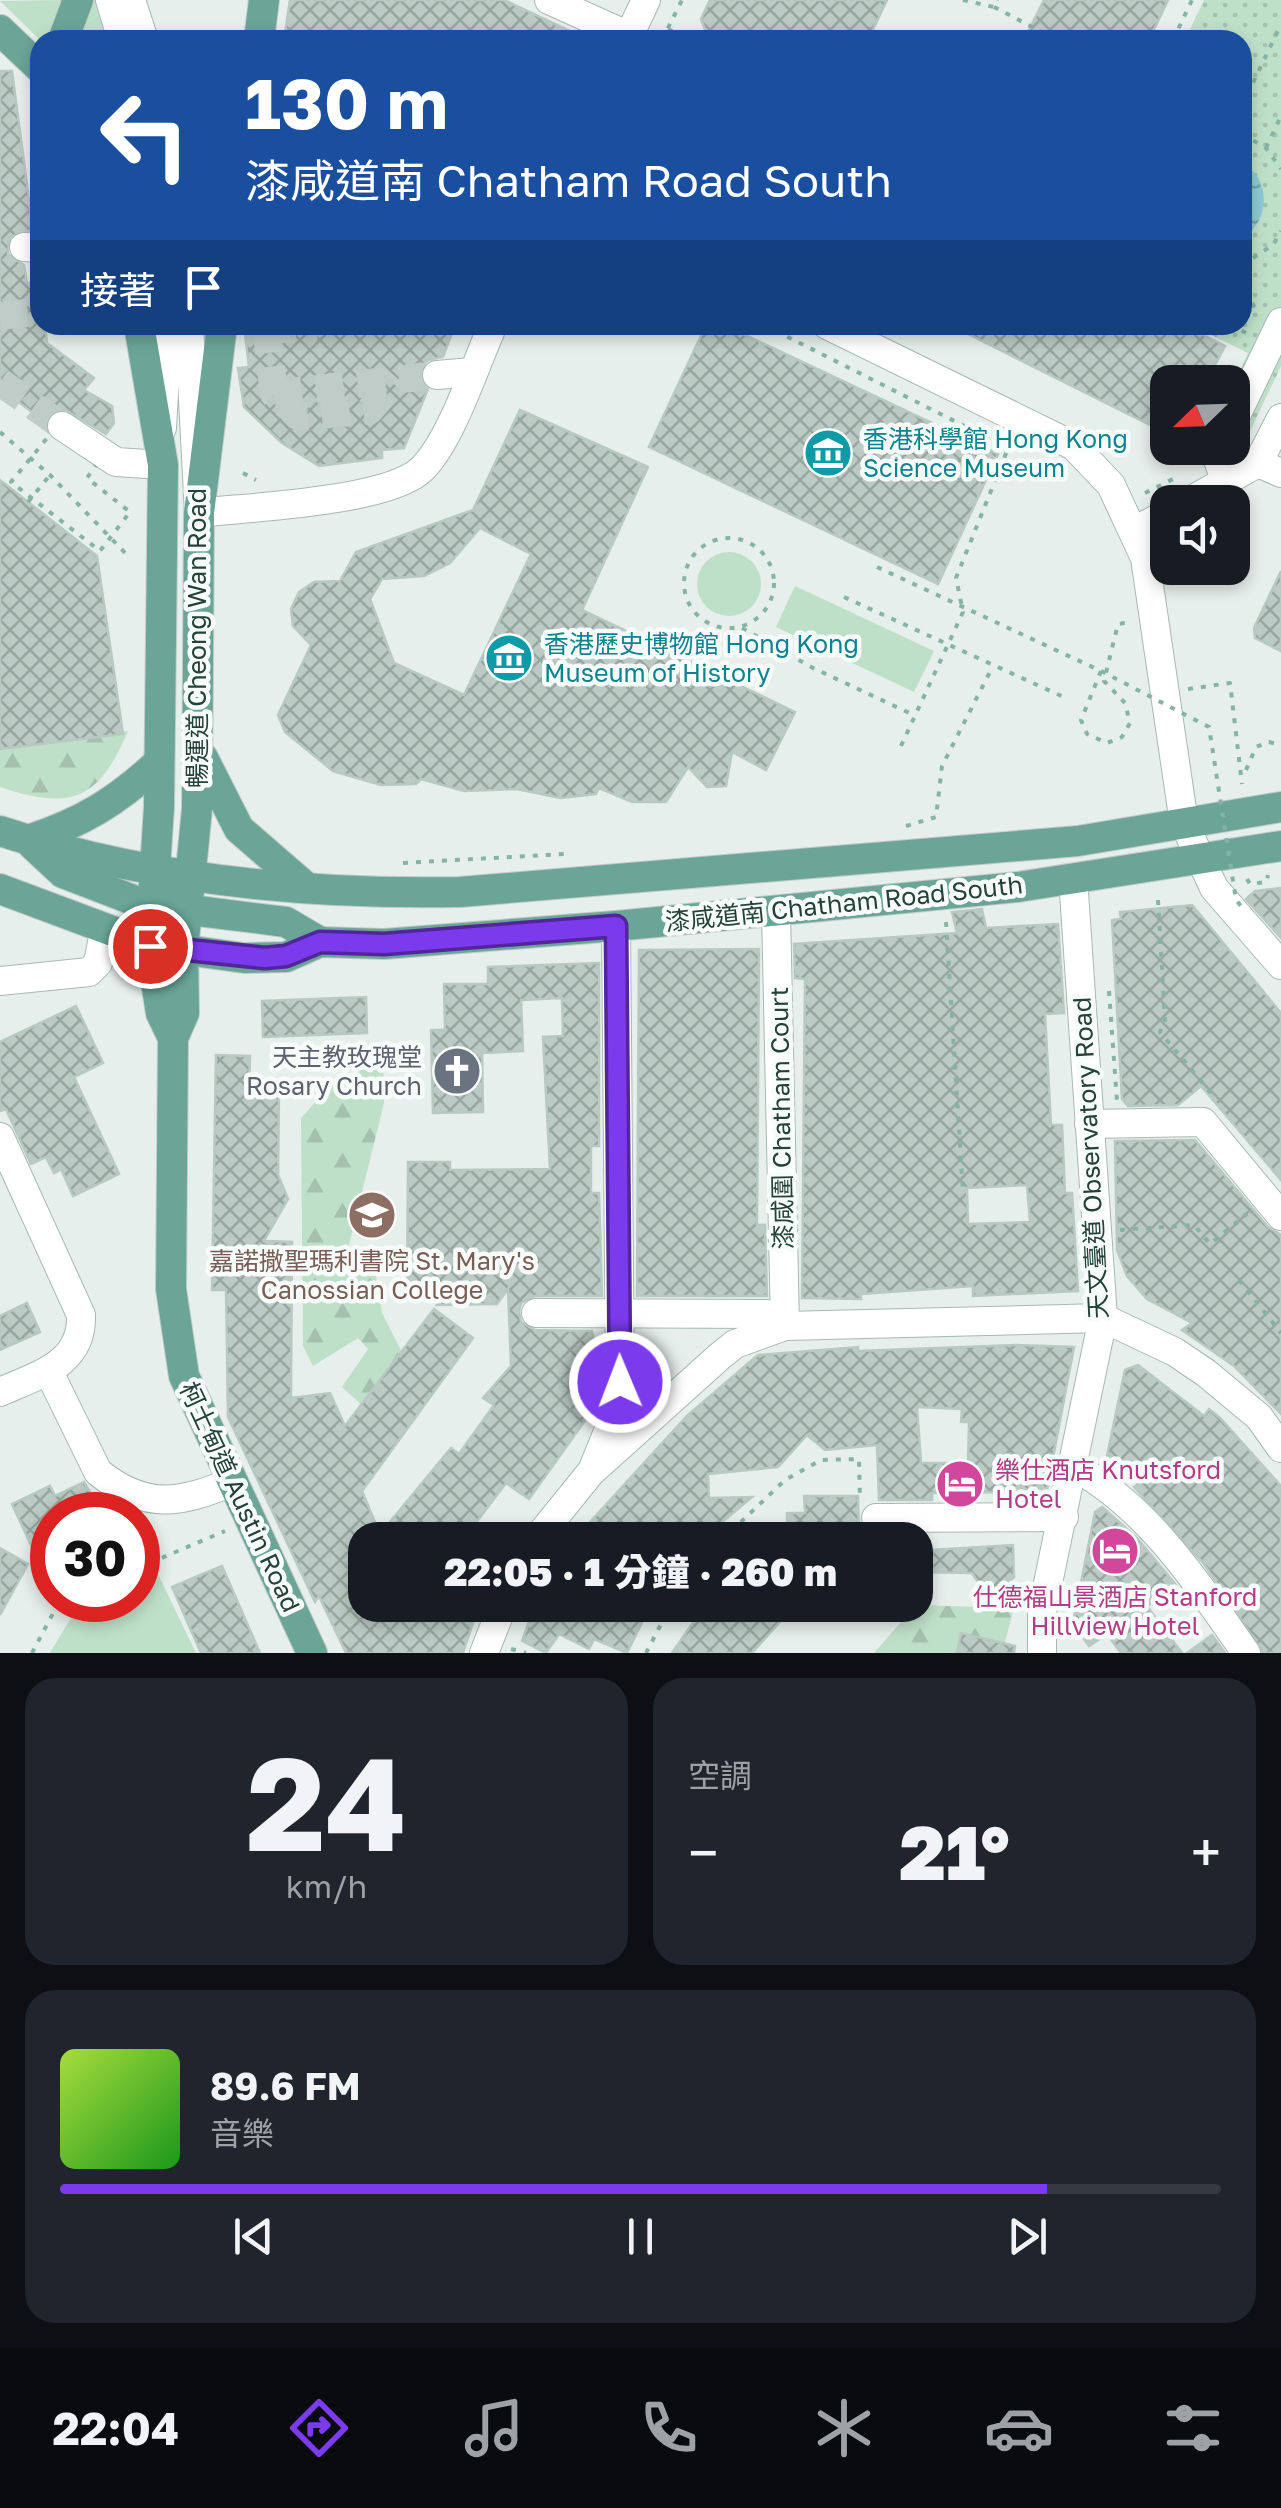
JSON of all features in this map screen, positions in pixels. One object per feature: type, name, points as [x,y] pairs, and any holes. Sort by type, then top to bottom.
[{"type":"main road","points":[[66,30],[78,0]]},
{"type":"main road","points":[[260,30],[264,0]]},
{"type":"main road","points":[[0,30],[30,58]]},
{"type":"main road","points":[[141,335],[162,452]]},
{"type":"main road","points":[[199,514],[221,335]]},
{"type":"main road","name":"暢運道 Cheong Wan Road","points":[[150,946],[155,870],[162,452]]},
{"type":"main road","name":"暢運道 Cheong Wan Road","points":[[187,928],[200,749],[199,514]]},
{"type":"main road","points":[[200,749],[238,830],[308,889]]},
{"type":"main road","points":[[14,835],[88,819],[120,798],[156,764]]},
{"type":"main road","name":"漆咸道南 Chatham Road South","points":[[14,835],[193,877],[373,894],[616,882],[1078,841],[1281,807]]},
{"type":"main road","points":[[14,835],[63,873],[150,904],[187,928],[286,922],[320,942]]},
{"type":"main road","name":"漆咸道南 Chatham Road South","points":[[0,889],[104,932],[150,946],[187,928],[244,958],[286,956],[320,942],[384,944],[776,911],[1073,878],[1281,846]]},
{"type":"main road","points":[[155,870],[187,928]]},
{"type":"main road","name":"柯士甸道 Austin Road","points":[[187,928],[184,1013],[173,1038],[169,1219],[175,1333],[184,1376],[312,1653]]},
{"type":"main road","name":"柯士甸道 Austin Road","points":[[150,946],[161,1013],[173,1038]]},
{"type":"street","points":[[110,0],[119,30]]},
{"type":"street","points":[[131,0],[141,30]]},
{"type":"street","points":[[550,0],[612,30]]},
{"type":"street","points":[[632,30],[646,0]]},
{"type":"street","points":[[1250,387],[1281,322]]},
{"type":"street","name":"暢運道 Cheong Wan Road","points":[[170,335],[199,514]]},
{"type":"street","name":"暢運道 Cheong Wan Road","points":[[162,452],[187,335]]},
{"type":"street","points":[[199,514],[346,496],[410,478],[436,450],[489,335]]},
{"type":"street","points":[[867,335],[1020,421],[1074,446],[1111,485],[1145,558],[1184,823],[1197,859],[1214,888],[1281,965]]},
{"type":"street","points":[[437,375],[472,372]]},
{"type":"street","points":[[1220,485],[1274,468],[1281,418]]},
{"type":"street","points":[[62,426],[116,462],[162,452]]},
{"type":"street","points":[[1220,465],[1226,482]]},
{"type":"street","points":[[1134,531],[1150,523]]},
{"type":"street","name":"天文臺道 Observatory Road","points":[[1042,1653],[1042,1612],[1076,1467],[1103,1318],[1073,878]]},
{"type":"street","name":"漆咸圍 Chatham Court","points":[[776,911],[785,1326]]},
{"type":"street","points":[[590,1472],[614,1420],[620,1382],[616,926]]},
{"type":"street","points":[[0,981],[90,972],[98,962],[104,932]]},
{"type":"street","points":[[1089,1124],[1203,1122],[1270,1210]]},
{"type":"street","points":[[0,1136],[81,1315],[81,1328],[66,1359],[50,1372],[0,1392]]},
{"type":"street","points":[[536,1313],[766,1314],[785,1326]]},
{"type":"street","points":[[679,1315],[702,1328],[709,1344],[706,1369]]},
{"type":"street","points":[[550,1522],[590,1472],[735,1344],[785,1326],[1103,1318],[1175,1352],[1206,1373],[1259,1418],[1281,1448]]},
{"type":"street","points":[[50,1372],[98,1472],[110,1481],[173,1502],[232,1482]]},
{"type":"street","points":[[620,1382],[627,1401],[642,1412],[660,1410],[672,1402]]},
{"type":"street","points":[[1076,1467],[1108,1487],[1153,1527],[1246,1653]]},
{"type":"street","points":[[870,1514],[1064,1517]]},
{"type":"street","points":[[495,1650],[500,1622]]},
{"type":"path","points":[[668,29],[682,0]]},
{"type":"path","points":[[963,0],[994,7],[1038,30]]},
{"type":"path","points":[[994,7],[998,0]]},
{"type":"path","points":[[1178,30],[1192,0]]},
{"type":"path","points":[[1252,85],[1281,24]]},
{"type":"path","points":[[1266,148],[1281,116]]},
{"type":"path","points":[[1252,140],[1266,148],[1281,169]]},
{"type":"path","points":[[1252,258],[1273,244],[1281,231]]},
{"type":"path","points":[[784,335],[1008,448]]},
{"type":"path","points":[[901,746],[963,612],[956,578],[1020,421]]},
{"type":"path","points":[[52,431],[96,466],[87,478],[130,512],[100,551],[11,482],[32,457],[52,431]]},
{"type":"path","points":[[0,432],[32,457],[129,558]]},
{"type":"path","points":[[242,473],[258,481],[272,482]]},
{"type":"path","points":[[30,500],[50,475]]},
{"type":"path","points":[[741,627],[764,611],[772,598],[772,570],[756,547],[743,541],[718,539],[691,558],[685,592],[704,621],[716,626],[741,627],[813,668],[916,716]]},
{"type":"path","points":[[877,567],[1101,671],[1210,728],[1236,900],[1241,906]]},
{"type":"path","points":[[844,597],[1068,699]]},
{"type":"path","points":[[1101,671],[1082,720],[1091,738],[1107,743],[1122,738],[1130,718],[1125,703],[1104,681],[1118,624],[1154,617]]},
{"type":"path","points":[[936,817],[942,766],[994,666]]},
{"type":"path","points":[[1185,690],[1230,682],[1243,794]]},
{"type":"path","points":[[1246,770],[1256,746],[1281,744]]},
{"type":"path","points":[[1253,884],[1264,882]]},
{"type":"path","points":[[1158,900],[1164,1020],[1160,1032],[1211,1092],[1212,1108],[1216,1108]]},
{"type":"path","points":[[946,920],[963,1192]]},
{"type":"path","points":[[1108,985],[1117,1103],[1127,1112]]},
{"type":"path","points":[[1114,1230],[1194,1225],[1210,1244],[1270,1210]]},
{"type":"path","points":[[1239,1280],[1281,1333]]},
{"type":"path","points":[[741,1522],[785,1480],[821,1460],[859,1458],[870,1514]]},
{"type":"path","points":[[160,1559],[225,1531]]},
{"type":"path","points":[[32,1653],[48,1622]]},
{"type":"path","points":[[646,1653],[662,1622]]},
{"type":"path","points":[[495,1650],[526,1653]]},
{"type":"green space","points":[[62,0],[52,30],[30,30],[0,1]]},
{"type":"green space","points":[[85,0],[98,0],[108,30],[79,30]]},
{"type":"green space","points":[[1204,0],[1281,0],[1281,366],[1250,431],[1250,365],[1243,365],[1248,353],[1211,335],[1252,335],[1252,30],[1190,30]]},
{"type":"green space","points":[[729,552],[751,562],[761,584],[751,606],[729,616],[707,606],[697,584],[707,562]]},
{"type":"green space","points":[[795,586],[934,651],[914,692],[776,627]]},
{"type":"green space","points":[[128,731],[106,772],[80,794],[46,798],[0,787],[0,747]]},
{"type":"green space","points":[[383,1058],[384,1103],[347,1253],[373,1257],[382,1313],[409,1366],[375,1417],[342,1387],[368,1349],[358,1338],[313,1366],[303,1346],[301,1118],[330,1086]]},
{"type":"green space","points":[[160,1578],[196,1653],[50,1653],[68,1623],[160,1622]]},
{"type":"green space","points":[[933,1606],[1014,1608],[1004,1646],[1015,1653],[874,1653],[901,1622],[933,1622]]},
{"type":"water","points":[[1252,170],[1263,189],[1258,221],[1252,230]]},
{"type":"building","points":[[290,0],[504,0],[568,30],[286,30]]},
{"type":"building","points":[[710,0],[887,0],[873,30],[705,30],[701,19]]},
{"type":"building","points":[[1044,0],[1168,0],[1154,30],[1029,30]]},
{"type":"building","points":[[0,71],[12,71],[30,231],[10,237],[8,254],[24,265],[27,283],[30,282],[30,335],[46,335],[47,343],[94,378],[84,390],[112,406],[114,423],[106,434],[64,409],[53,411],[45,422],[0,388]]},
{"type":"building","points":[[245,335],[451,335],[443,357],[428,360],[421,368],[420,377],[428,389],[404,448],[382,450],[382,458],[319,466],[282,443],[244,407],[238,368],[249,367]]},
{"type":"building","name":"香港科學館 Hong Kong Science Museum","points":[[701,335],[745,335],[998,454],[938,584],[649,447]]},
{"type":"building","points":[[970,335],[1204,335],[1225,346],[1215,365],[1150,365],[1150,425]]},
{"type":"building","name":"香港歷史博物館 Hong Kong Museum of History","points":[[520,410],[648,467],[582,610],[795,712],[766,770],[732,752],[726,786],[707,787],[688,767],[666,802],[632,802],[599,788],[596,794],[561,798],[516,789],[464,791],[421,779],[416,784],[381,785],[333,771],[285,732],[278,715],[311,645],[293,626],[291,609],[299,592],[314,582],[340,581],[356,552],[473,510]],"holes":[[[480,528],[531,554],[464,695],[394,663],[370,599],[382,579],[424,576],[450,563]]]},
{"type":"building","points":[[0,480],[97,556],[123,734],[0,749]]},
{"type":"building","points":[[1281,571],[1281,651],[1255,638],[1254,628]]},
{"type":"building","points":[[1281,888],[1281,938],[1246,899],[1255,891]]},
{"type":"building","points":[[1192,905],[1281,1013],[1281,1180],[1201,1086],[1178,1105],[1128,1106],[1122,1099],[1112,920],[1121,919],[1120,912]]},
{"type":"building","points":[[982,909],[986,928],[1058,924],[1064,1013],[1045,1014],[1051,1125],[1062,1125],[1065,1193],[1072,1193],[1078,1291],[973,1296],[973,1286],[861,1294],[861,1299],[802,1298],[805,979],[795,978],[794,944],[957,933],[952,912]],"holes":[[[1027,1185],[1030,1222],[968,1224],[967,1188]]]},
{"type":"building","points":[[759,949],[757,1225],[765,1225],[767,1296],[637,1296],[639,950]]},
{"type":"building","points":[[599,963],[599,1146],[591,1146],[591,1193],[599,1193],[602,1296],[535,1296],[521,1303],[519,1312],[521,1322],[535,1330],[592,1331],[599,1367],[594,1408],[529,1499],[506,1483],[477,1522],[390,1522],[451,1448],[459,1454],[494,1405],[483,1398],[511,1366],[508,1289],[497,1304],[437,1305],[442,1298],[407,1298],[408,1162],[450,1162],[450,1170],[550,1169],[543,1037],[563,1036],[562,998],[521,1000],[523,1051],[482,1053],[483,1112],[433,1113],[431,1030],[445,1030],[444,984],[488,984],[488,967]]},
{"type":"building","points":[[366,997],[367,1033],[263,1037],[262,1001]]},
{"type":"building","points":[[76,1006],[103,1063],[74,1077],[119,1174],[73,1196],[61,1169],[54,1173],[46,1157],[31,1164],[6,1109],[0,1111],[0,1042]]},
{"type":"building","points":[[216,1055],[250,1056],[249,1090],[279,1091],[278,1175],[288,1199],[264,1241],[292,1242],[291,1398],[330,1393],[345,1426],[434,1309],[473,1338],[362,1491],[375,1522],[348,1522],[348,1622],[473,1622],[463,1653],[346,1653],[319,1596],[315,1602],[228,1417],[226,1290],[212,1290]]},
{"type":"building","points":[[1195,1140],[1268,1227],[1281,1235],[1281,1414],[1234,1366],[1182,1330],[1192,1323],[1147,1299],[1127,1276],[1117,1250],[1115,1141]]},
{"type":"building","points":[[27,1303],[40,1332],[0,1350],[0,1316]]},
{"type":"building","points":[[1016,1345],[1074,1347],[1045,1500],[995,1500],[995,1492],[932,1493],[932,1500],[879,1500],[877,1445],[825,1450],[807,1435],[778,1467],[708,1474],[709,1498],[752,1497],[722,1522],[590,1522],[687,1416],[758,1355],[858,1347],[858,1351]],"holes":[[[917,1407],[962,1409],[961,1422],[969,1422],[968,1463],[921,1463]]]},
{"type":"building","points":[[1138,1365],[1204,1416],[1209,1409],[1220,1418],[1281,1486],[1281,1653],[1263,1653],[1204,1564],[1134,1487],[1141,1482],[1107,1456],[1125,1370]]},
{"type":"building","points":[[84,1482],[90,1492],[63,1492]]},
{"type":"building","points":[[30,1495],[30,1543],[12,1504]]},
{"type":"building","points":[[804,1496],[858,1496],[859,1522],[787,1522],[787,1513],[805,1513]]},
{"type":"building","name":"仕德福山景酒店 Stanford Hillview Hotel","points":[[1102,1507],[1137,1538],[1176,1585],[1147,1606],[1182,1653],[1121,1653],[1107,1634],[1089,1646],[1073,1623],[1095,1512]]},
{"type":"building","points":[[1013,1545],[1014,1577],[1006,1587],[982,1588],[972,1573],[933,1572],[933,1550]]},
{"type":"building","points":[[0,1548],[28,1564],[0,1615]]},
{"type":"building","points":[[222,1566],[260,1653],[201,1653],[172,1587]]},
{"type":"building","points":[[529,1622],[642,1622],[627,1653],[594,1639],[589,1649],[559,1634],[546,1653],[522,1641]]},
{"type":"building","points":[[693,1622],[780,1622],[752,1653],[672,1653]]},
{"type":"building","points":[[961,1633],[1015,1646],[1014,1653],[957,1653]]},
{"type":"building","points":[[1212,1635],[1225,1653],[1187,1653]]},
{"type":"tunnel","points":[[0,316],[30,312]]},
{"type":"tunnel","points":[[267,335],[274,394],[300,417],[370,410],[397,378]]},
{"type":"tunnel","points":[[274,394],[437,375]]},
{"type":"tunnel","points":[[0,382],[62,426]]},
{"type":"place","name":"香港科學館 Hong Kong Science Museum","points":[[828,453]]},
{"type":"place","name":"香港歷史博物館 Hong Kong Museum of History","points":[[509,658]]},
{"type":"place","name":"天主教玫瑰堂 Rosary Church","points":[[457,1071]]},
{"type":"place","name":"嘉諾撒聖瑪利書院 St. Mary's Canossian College","points":[[372,1215]]},
{"type":"place","name":"樂仕酒店 Knutsford Hotel","points":[[960,1484]]},
{"type":"place","name":"仕德福山景酒店 Stanford Hillview Hotel","points":[[1115,1551]]},
{"type":"route","points":[[150,946],[265,958],[286,956],[320,942],[384,944],[616,926],[620,1382]]}]
